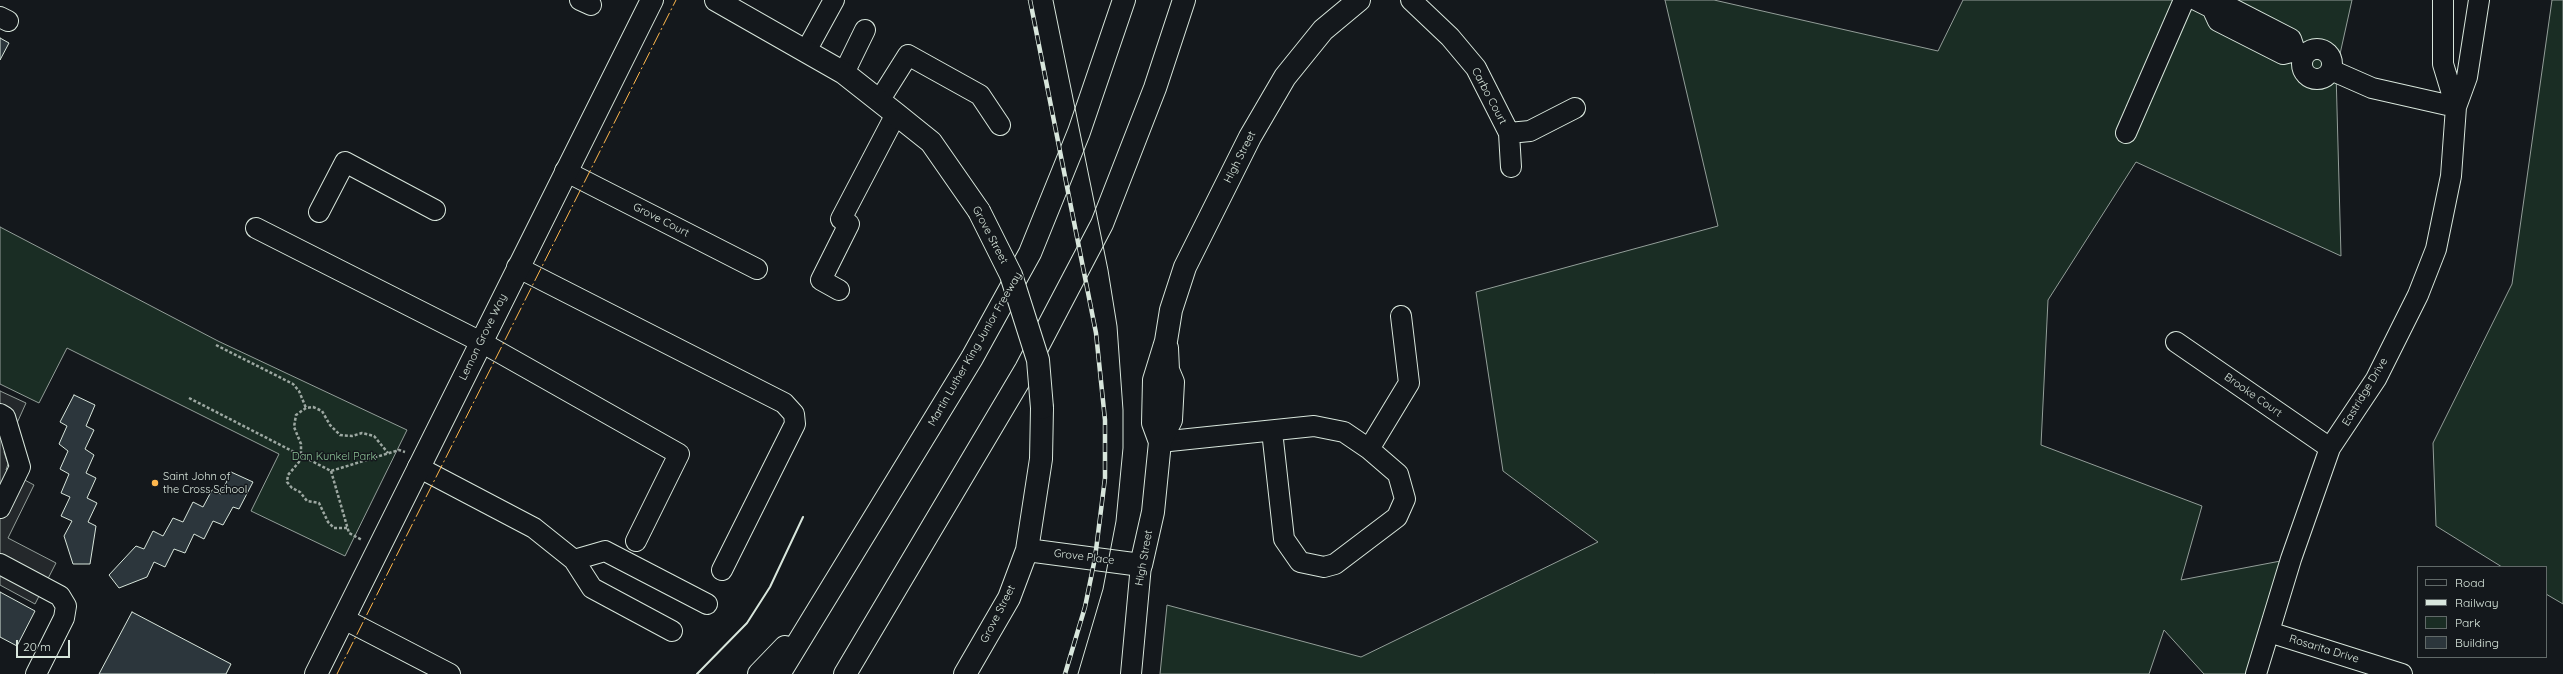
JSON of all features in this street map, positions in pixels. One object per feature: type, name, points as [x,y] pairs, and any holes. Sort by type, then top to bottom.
[{"type":"main road","name":"Lemon Grove Way","points":[[316,674],[517,267],[652,0]]},
{"type":"main road","name":"Grove Street","points":[[716,0],[844,73],[931,142],[979,211],[1011,275],[1038,360],[1042,408],[1041,459],[1027,550],[1009,598],[965,674]]},
{"type":"main road","name":"Martin Luther King Junior Freeway","points":[[779,674],[818,613],[972,358],[1030,253],[1079,132],[1124,0]]},
{"type":"main road","points":[[845,674],[1026,369],[1102,224],[1155,88],[1184,0]]},
{"type":"main road","name":"High Street","points":[[1141,565],[1153,512],[1160,442],[1153,424],[1154,380],[1166,341],[1171,310],[1186,267],[1250,137],[1285,77],[1323,30],[1359,0]]},
{"type":"main road","name":"Grove Place","points":[[1027,550],[1141,565]]},
{"type":"main road","points":[[759,674],[818,613]]},
{"type":"street","points":[[806,51],[834,0]]},
{"type":"street","name":"Carbo Court","points":[[1412,0],[1450,37],[1476,68],[1509,133],[1511,167]]},
{"type":"street","points":[[2126,133],[2184,0]]},
{"type":"street","name":"Eastridge Drive","points":[[2443,0],[2443,64],[2456,107]]},
{"type":"street","name":"Eastridge Drive","points":[[2256,674],[2291,559],[2330,448],[2376,379],[2418,295],[2434,255],[2451,176],[2456,107],[2467,77],[2479,0]]},
{"type":"street","points":[[2204,4],[2227,6],[2291,39],[2300,54],[2304,71],[2311,77],[2320,78],[2330,70],[2372,88],[2456,107]]},
{"type":"street","points":[[844,73],[865,30]]},
{"type":"street","points":[[839,290],[821,280],[849,224],[841,219],[908,55],[980,96],[1000,124]]},
{"type":"street","points":[[1509,133],[1530,131],[1575,108]]},
{"type":"street","points":[[319,212],[345,162],[435,210]]},
{"type":"street","name":"Grove Court","points":[[565,171],[757,269]]},
{"type":"street","points":[[256,228],[481,342],[680,454],[636,541]]},
{"type":"street","points":[[517,267],[784,403],[794,414],[795,424],[722,570]]},
{"type":"street","points":[[1369,449],[1409,383],[1401,316]]},
{"type":"street","name":"Brooke Court","points":[[2176,342],[2330,448]]},
{"type":"street","points":[[0,414],[5,417],[20,467],[0,508]]},
{"type":"street","points":[[1160,442],[1314,426],[1344,432],[1369,449],[1398,474],[1405,499],[1398,517],[1335,564],[1324,567],[1300,562],[1284,539],[1272,431]]},
{"type":"street","points":[[420,463],[534,528],[574,560],[592,588],[672,631]]},
{"type":"street","points":[[574,560],[605,551],[707,604]]},
{"type":"street","points":[[0,564],[60,596],[66,606],[64,618],[36,674]]},
{"type":"street","name":"High Street","points":[[1131,674],[1141,565]]},
{"type":"street","points":[[344,619],[450,674]]},
{"type":"street","name":"Rosarita Drive","points":[[2269,632],[2402,674]]},
{"type":"path","points":[[216,345],[293,384],[299,391],[306,408]]},
{"type":"path","points":[[189,398],[331,471],[399,450],[420,463]]},
{"type":"path","points":[[347,528],[334,528],[328,522],[319,503],[307,500],[300,492],[292,488],[287,482],[288,475],[299,462],[301,456],[301,444],[294,427],[296,415],[306,408],[314,407],[322,412],[330,425],[340,435],[352,436],[362,433],[374,436],[388,453]]},
{"type":"path","points":[[331,471],[349,533],[379,548]]},
{"type":"green space","points":[[1665,0],[1714,0],[1938,51],[1963,0],[2352,0],[2336,72],[2341,256],[2136,162],[2048,300],[2041,445],[2202,506],[2181,580],[2291,559],[2256,674],[2204,674],[2164,630],[2149,674],[1160,674],[1167,605],[1361,657],[1598,542],[1503,471],[1476,292],[1718,226]]},
{"type":"green space","points":[[2552,0],[2563,0],[2563,604],[2547,595],[2547,566],[2500,566],[2436,526],[2433,443],[2512,284]]},
{"type":"green space","name":"Dan Kunkel Park","points":[[0,227],[218,341],[407,430],[345,556],[251,511],[279,454],[67,348],[39,403],[0,384]]},
{"type":"shaded area","points":[[0,391],[26,403],[4,452],[8,464],[6,470],[34,485],[8,538],[56,563],[35,604],[0,585]]},
{"type":"building","points":[[0,38],[9,43],[0,60]]},
{"type":"building","points":[[74,395],[95,405],[86,426],[94,430],[85,449],[94,455],[86,473],[96,478],[87,498],[97,503],[88,522],[96,526],[90,564],[73,564],[64,536],[72,521],[61,516],[70,497],[61,493],[69,474],[60,469],[68,451],[59,444],[67,426],[60,422]]},
{"type":"building","points":[[231,472],[253,482],[239,509],[233,507],[223,525],[213,521],[204,539],[194,534],[185,553],[174,549],[165,567],[154,562],[147,577],[119,588],[109,575],[136,546],[144,549],[153,531],[163,536],[173,518],[183,522],[193,502],[203,507],[212,490],[221,494]]},
{"type":"building","points":[[0,592],[35,611],[17,646],[0,637]]},
{"type":"building","points":[[132,612],[231,664],[226,674],[99,674]]},
{"type":"tram line","points":[[1053,0],[1108,270],[1117,326],[1123,410],[1123,448],[1116,521],[1103,589],[1078,674]]},
{"type":"railway","points":[[1030,0],[1096,333],[1105,420],[1105,478],[1095,558],[1085,607],[1065,674]]},
{"type":"wall","points":[[697,674],[747,623],[770,587],[803,517]]},
{"type":"power","points":[[337,674],[676,0]]},
{"type":"place","name":"Saint John of the Cross School","points":[[155,483]]}]
